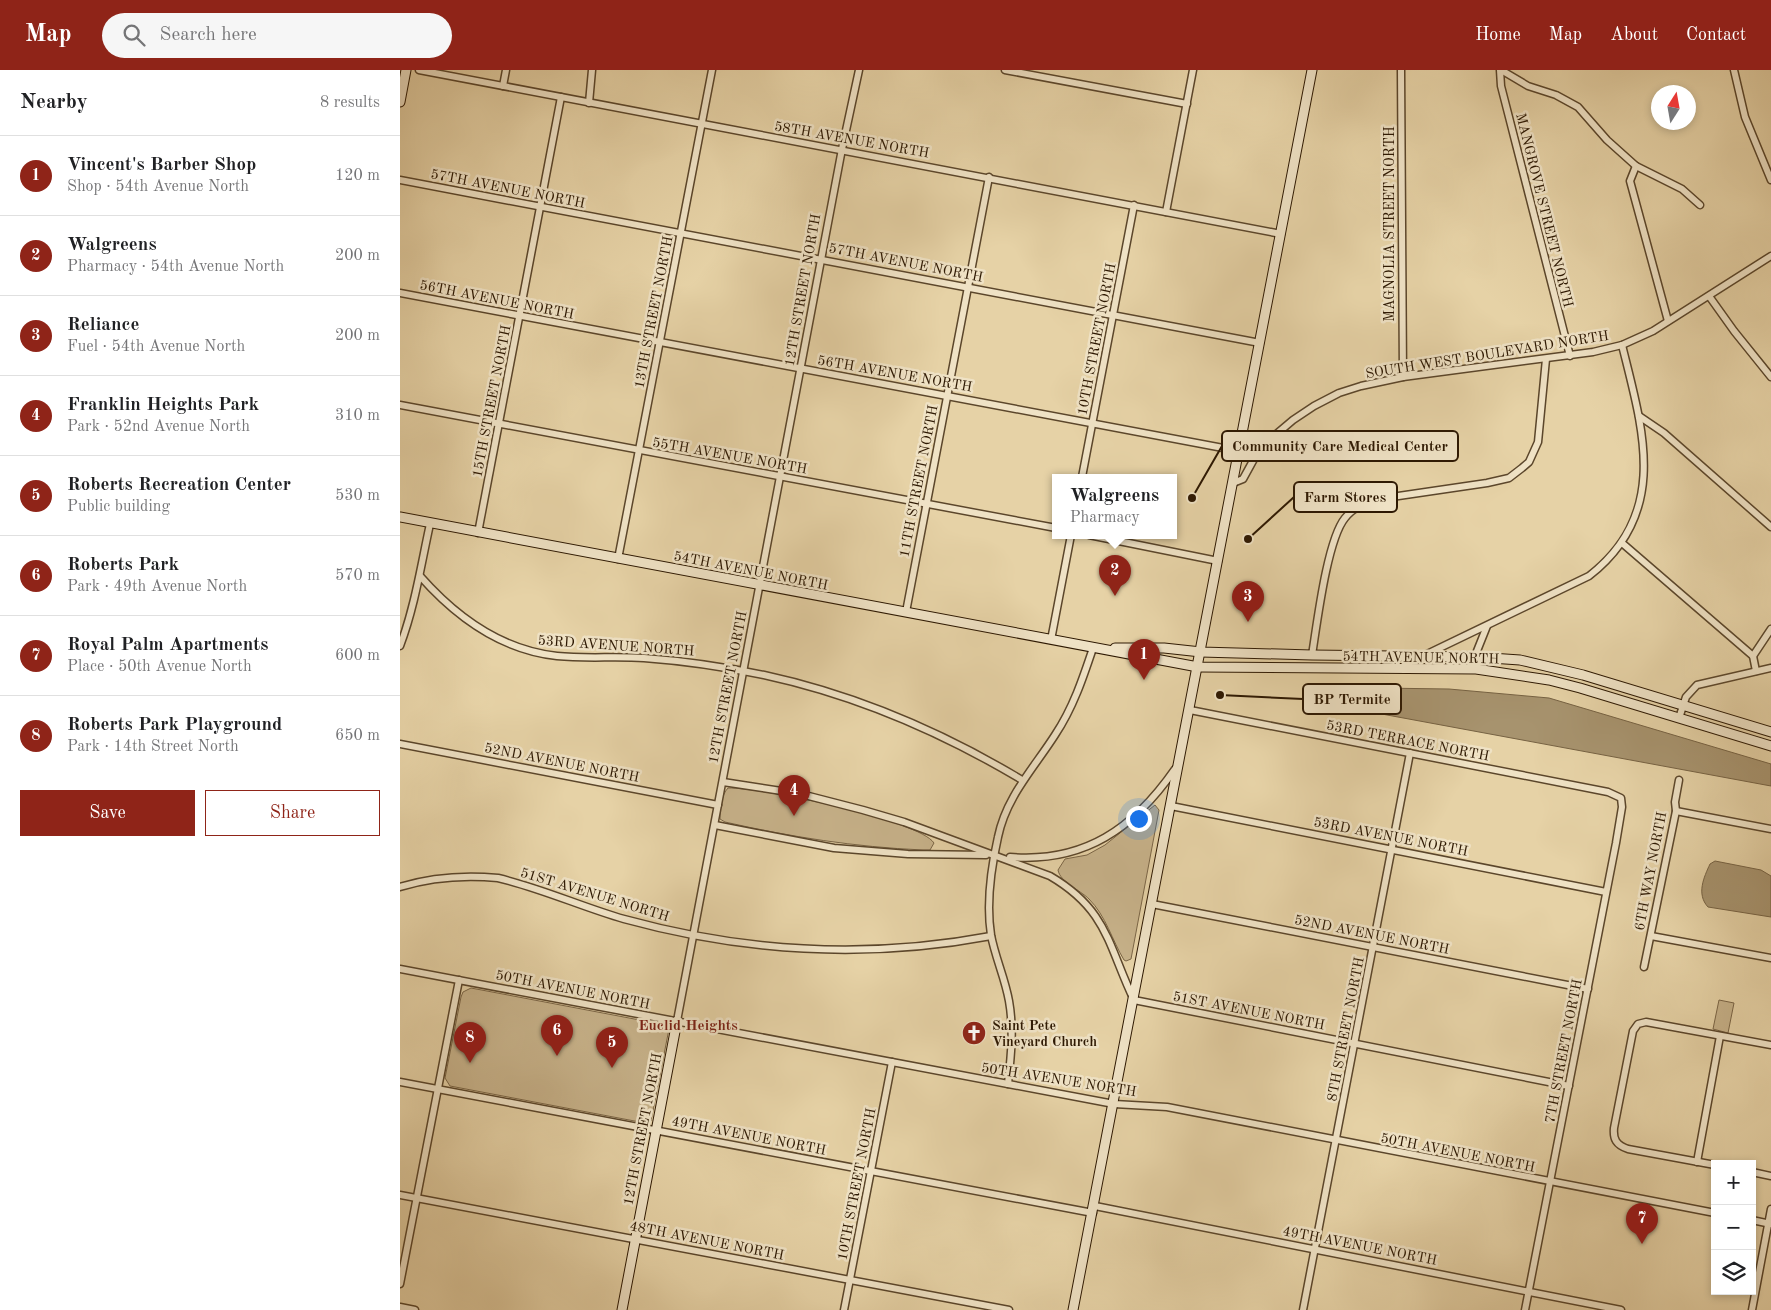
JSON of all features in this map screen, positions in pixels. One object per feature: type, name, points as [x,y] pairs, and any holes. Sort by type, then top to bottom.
[{"type":"main road","points":[[400,102],[406,70]]},
{"type":"main road","points":[[1073,1310],[1094,1209],[1312,70]]},
{"type":"main road","name":"54TH AVENUE NORTH","points":[[401,518],[1198,667],[1476,669],[1549,680],[1771,746]]},
{"type":"main road","name":"54TH AVENUE NORTH","points":[[1093,648],[1164,648],[1201,652],[1312,655],[1424,655],[1520,660],[1546,665],[1771,732]]},
{"type":"main road","name":"12TH STREET NORTH","points":[[622,1310],[677,1021]]},
{"type":"street","name":"58TH AVENUE NORTH","points":[[419,70],[1281,234]]},
{"type":"street","points":[[503,86],[506,70]]},
{"type":"street","points":[[588,103],[592,70]]},
{"type":"street","name":"13TH STREET NORTH","points":[[618,559],[712,70]]},
{"type":"street","name":"12TH STREET NORTH","points":[[677,1021],[842,150],[859,70]]},
{"type":"street","points":[[1005,70],[1187,104]]},
{"type":"street","points":[[1166,212],[1193,70]]},
{"type":"street","name":"MAGNOLIA STREET NORTH","points":[[1401,70],[1403,377]]},
{"type":"street","points":[[1500,70],[1515,80],[1556,94],[1578,107],[1607,140],[1636,166],[1682,189],[1700,205]]},
{"type":"street","name":"MANGROVE STREET NORTH","points":[[1500,70],[1508,115],[1570,356]]},
{"type":"street","points":[[1734,70],[1746,117],[1771,180]]},
{"type":"street","name":"15TH STREET NORTH","points":[[478,533],[561,97]]},
{"type":"street","points":[[1636,166],[1630,181],[1668,321]]},
{"type":"street","name":"11TH STREET NORTH","points":[[906,612],[989,177]]},
{"type":"street","name":"57TH AVENUE NORTH","points":[[400,180],[968,286],[1260,343]]},
{"type":"street","name":"10TH STREET NORTH","points":[[1083,474],[1134,205]]},
{"type":"street","name":"SOUTH WEST BOULEVARD NORTH","points":[[1233,483],[1243,479],[1260,448],[1293,420],[1339,393],[1403,377],[1570,356],[1622,345],[1639,338],[1668,321],[1771,256]]},
{"type":"street","name":"56TH AVENUE NORTH","points":[[400,293],[1239,451]]},
{"type":"street","points":[[1709,296],[1771,377]]},
{"type":"street","points":[[1424,655],[1589,576],[1606,563],[1622,543],[1634,522],[1642,489],[1644,439],[1622,345]]},
{"type":"street","points":[[1312,655],[1330,556],[1336,534],[1345,518],[1363,503],[1378,499],[1487,483],[1509,478],[1522,468],[1529,462],[1538,442],[1546,359]]},
{"type":"street","name":"55TH AVENUE NORTH","points":[[400,405],[1052,527]]},
{"type":"street","points":[[1639,416],[1664,433],[1771,527]]},
{"type":"street","points":[[1239,451],[1260,448]]},
{"type":"street","points":[[400,646],[420,576],[430,524]]},
{"type":"street","points":[[1051,640],[1070,539]]},
{"type":"street","points":[[1109,539],[1218,561]]},
{"type":"street","points":[[1622,543],[1753,656],[1756,671]]},
{"type":"street","name":"53RD AVENUE NORTH","points":[[420,576],[441,598],[466,619],[484,632],[519,649],[559,656],[643,658],[744,671],[809,686],[886,712],[965,747],[1022,780]]},
{"type":"street","points":[[1476,669],[1476,657],[1487,626]]},
{"type":"street","points":[[1753,656],[1771,630]]},
{"type":"street","points":[[1008,1084],[1012,1052],[1010,1010],[1000,964],[991,936],[990,882],[998,835],[1008,807],[1022,780],[1068,715],[1093,648]]},
{"type":"street","points":[[1679,718],[1686,697],[1697,685],[1771,668]]},
{"type":"street","name":"53RD TERRACE NORTH","points":[[1190,710],[1608,792],[1621,798]]},
{"type":"street","name":"52ND AVENUE NORTH","points":[[400,744],[718,805]]},
{"type":"street","name":"8TH STREET NORTH","points":[[1304,1310],[1410,753]]},
{"type":"street","points":[[715,825],[834,848],[884,853],[995,856],[1031,859],[1050,857],[1080,850],[1105,838],[1141,812],[1179,764]]},
{"type":"street","name":"6TH WAY NORTH","points":[[1644,966],[1676,811],[1675,802],[1679,780]]},
{"type":"street","points":[[723,782],[834,802],[904,822],[1050,876],[1082,900],[1092,911],[1110,941],[1134,1000]]},
{"type":"street","name":"7TH STREET NORTH","points":[[1526,1310],[1622,807],[1621,798]]},
{"type":"street","name":"53RD AVENUE NORTH","points":[[1171,806],[1606,892]]},
{"type":"street","points":[[1676,811],[1771,829]]},
{"type":"street","name":"51ST AVENUE NORTH","points":[[400,887],[440,878],[478,876],[498,878],[520,883],[622,918],[693,936],[740,944],[833,948],[902,948],[952,943],[991,936]]},
{"type":"street","name":"52ND AVENUE NORTH","points":[[1152,904],[1588,989]]},
{"type":"street","points":[[1650,936],[1771,958]]},
{"type":"street","name":"50TH AVENUE NORTH","points":[[400,969],[1114,1104],[1167,1107],[1551,1184],[1711,1212]]},
{"type":"street","points":[[400,1284],[459,980]]},
{"type":"street","name":"51ST AVENUE NORTH","points":[[1134,1000],[1569,1086]]},
{"type":"street","points":[[1711,1164],[1622,1146],[1613,1137],[1632,1035],[1638,1024],[1653,1022],[1771,1045]]},
{"type":"street","points":[[1697,1162],[1720,1036]]},
{"type":"street","name":"10TH STREET NORTH","points":[[844,1310],[892,1062]]},
{"type":"street","name":"49TH AVENUE NORTH","points":[[400,1082],[871,1171],[1315,1249],[1621,1310]]},
{"type":"street","points":[[1756,1173],[1771,1176]]},
{"type":"street","name":"48TH AVENUE NORTH","points":[[400,1195],[1010,1310]]},
{"type":"street","points":[[1752,1310],[1770,1224],[1771,1209]]},
{"type":"street","points":[[1756,1221],[1770,1224]]},
{"type":"street","points":[[400,1307],[415,1310]]},
{"type":"shaded area","points":[[1309,687],[1449,689],[1549,698],[1771,764],[1771,786],[1306,700]]},
{"type":"shaded area","points":[[728,788],[771,793],[837,806],[900,825],[922,834],[934,843],[930,850],[848,844],[799,837],[725,822],[720,819],[720,811],[722,799]]},
{"type":"shaded area","points":[[1155,805],[1159,810],[1131,959],[1126,961],[1095,906],[1062,878],[1058,870],[1065,859],[1087,855],[1105,845]]},
{"type":"shaded area","points":[[1715,861],[1761,870],[1771,876],[1771,917],[1708,907],[1702,897],[1702,886],[1710,864]]},
{"type":"shaded area","points":[[471,988],[666,1025],[669,1029],[651,1121],[645,1123],[450,1086],[445,1078],[461,997],[463,992]]},
{"type":"shaded area","points":[[1719,1000],[1734,1003],[1728,1033],[1713,1029]]},
{"type":"place","name":"Community Care Medical Center","points":[[1192,498]]},
{"type":"place","name":"Farm Stores","points":[[1248,539]]},
{"type":"place","name":"Walgreens","points":[[1115,596]]},
{"type":"place","name":"Reliance","points":[[1248,622]]},
{"type":"place","name":"Vincent's Barber Shop","points":[[1144,680]]},
{"type":"place","name":"BP Termite","points":[[1220,695]]},
{"type":"place","name":"Franklin Heights Park","points":[[794,816]]},
{"type":"place","name":"Saint Pete Vineyard Church","points":[[974,1033]]},
{"type":"place","name":"Roberts Park","points":[[557,1056]]},
{"type":"place","name":"Roberts Park Playground","points":[[470,1063]]},
{"type":"place","name":"Roberts Recreation Center","points":[[612,1068]]},
{"type":"place","name":"Royal Palm Apartments","points":[[1642,1244]]},
{"type":"district","name":"Euclid Heights","points":[[688,1025]]}]
